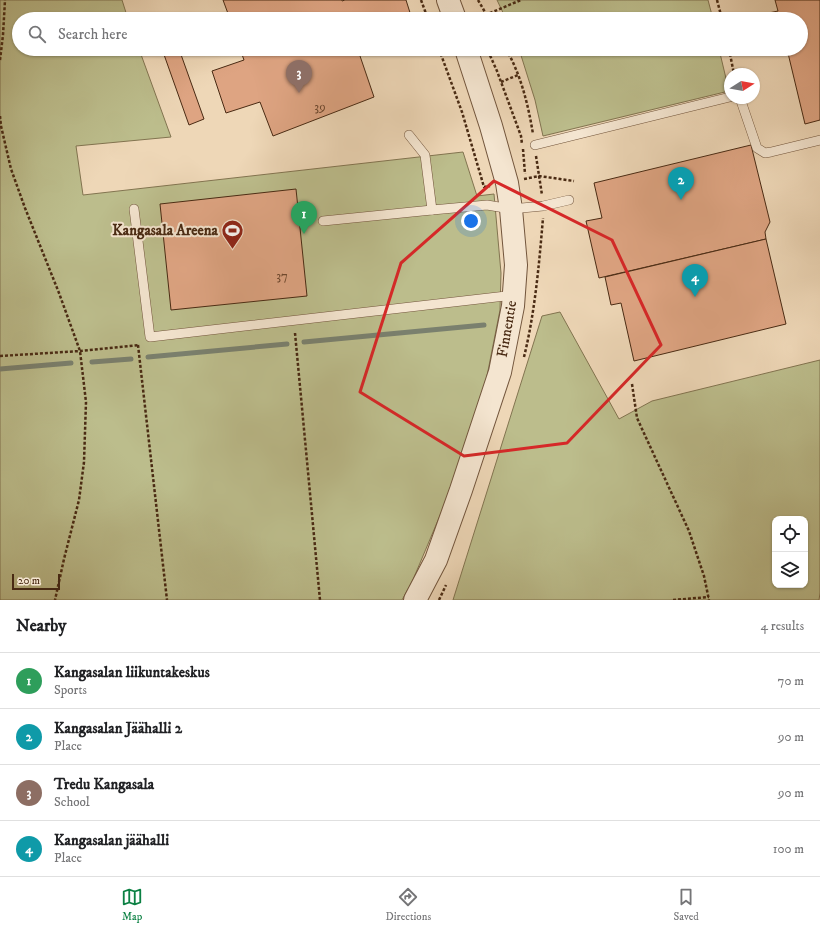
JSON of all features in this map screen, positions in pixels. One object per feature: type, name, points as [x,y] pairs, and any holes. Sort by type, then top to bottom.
[{"type":"street","points":[[448,0],[452,12]]},
{"type":"street","name":"Finnentie","points":[[415,600],[436,560],[461,490],[500,372],[513,306],[516,266],[507,183],[468,56]]},
{"type":"lane","points":[[535,145],[724,98]]},
{"type":"lane","points":[[742,104],[757,148],[765,153],[820,140]]},
{"type":"lane","points":[[409,135],[425,155],[432,210]]},
{"type":"lane","points":[[323,222],[487,205],[511,210],[543,206],[569,200]]},
{"type":"lane","points":[[134,209],[150,337],[514,295]]},
{"type":"path","points":[[0,60],[5,0]]},
{"type":"path","points":[[421,0],[425,12]]},
{"type":"path","points":[[478,0],[484,12]]},
{"type":"path","points":[[493,12],[522,0]]},
{"type":"path","points":[[717,0],[720,12]]},
{"type":"path","points":[[490,56],[521,136],[526,179]]},
{"type":"path","points":[[510,56],[523,87],[530,115],[543,206]]},
{"type":"path","points":[[730,56],[733,68]]},
{"type":"path","points":[[501,82],[518,75]]},
{"type":"path","points":[[0,116],[11,169],[80,351],[86,402],[84,462],[79,500],[55,600]]},
{"type":"path","points":[[539,176],[574,180]]},
{"type":"path","points":[[293,320],[320,600]]},
{"type":"path","points":[[0,356],[80,351],[138,345],[166,600]]},
{"type":"path","points":[[632,384],[637,418],[689,531],[704,576],[709,599],[673,600]]},
{"type":"highlighted area","points":[[494,181],[612,240],[661,345],[567,443],[464,456],[360,392],[401,263]]},
{"type":"green space","points":[[0,0],[122,0],[126,12],[12,12],[12,56],[142,56],[171,137],[76,146],[83,195],[463,152],[477,196],[494,194],[501,273],[500,310],[484,391],[452,487],[412,582],[402,600],[0,600]]},
{"type":"green space","points":[[497,0],[708,0],[711,12],[503,12]]},
{"type":"green space","points":[[521,56],[721,56],[724,70],[724,92],[543,136],[535,100]]},
{"type":"green space","points":[[560,312],[619,419],[652,401],[820,360],[819,600],[453,600],[542,316]]},
{"type":"building","points":[[223,0],[406,0],[410,12],[227,12]]},
{"type":"building","points":[[775,0],[820,0],[820,120],[805,124],[789,56],[808,56],[808,12],[773,12],[778,11]]},
{"type":"building","points":[[164,56],[182,56],[204,119],[189,125]]},
{"type":"building","points":[[243,56],[360,56],[374,97],[273,136],[260,102],[226,113],[212,71],[244,60]]},
{"type":"building","points":[[751,145],[770,222],[765,232],[766,239],[599,278],[586,221],[602,218],[594,183]]},
{"type":"building","name":"Kangasala Areena","points":[[296,189],[307,296],[171,310],[160,204]]},
{"type":"building","points":[[766,239],[786,324],[634,361],[621,303],[611,305],[605,277]]},
{"type":"waterway","points":[[304,342],[484,325]]},
{"type":"waterway","points":[[148,357],[287,344]]},
{"type":"waterway","points":[[92,362],[131,359]]},
{"type":"waterway","points":[[0,369],[71,363]]},
{"type":"place","name":"Tredu Kangasala","points":[[299,93]]},
{"type":"place","name":"Kangasalan Jäähalli 2","points":[[681,200]]},
{"type":"place","name":"Kangasalan liikuntakeskus","points":[[304,234]]},
{"type":"place","name":"Kangasala Areena","points":[[233,250]]},
{"type":"place","name":"Kangasalan jäähalli","points":[[695,297]]}]
